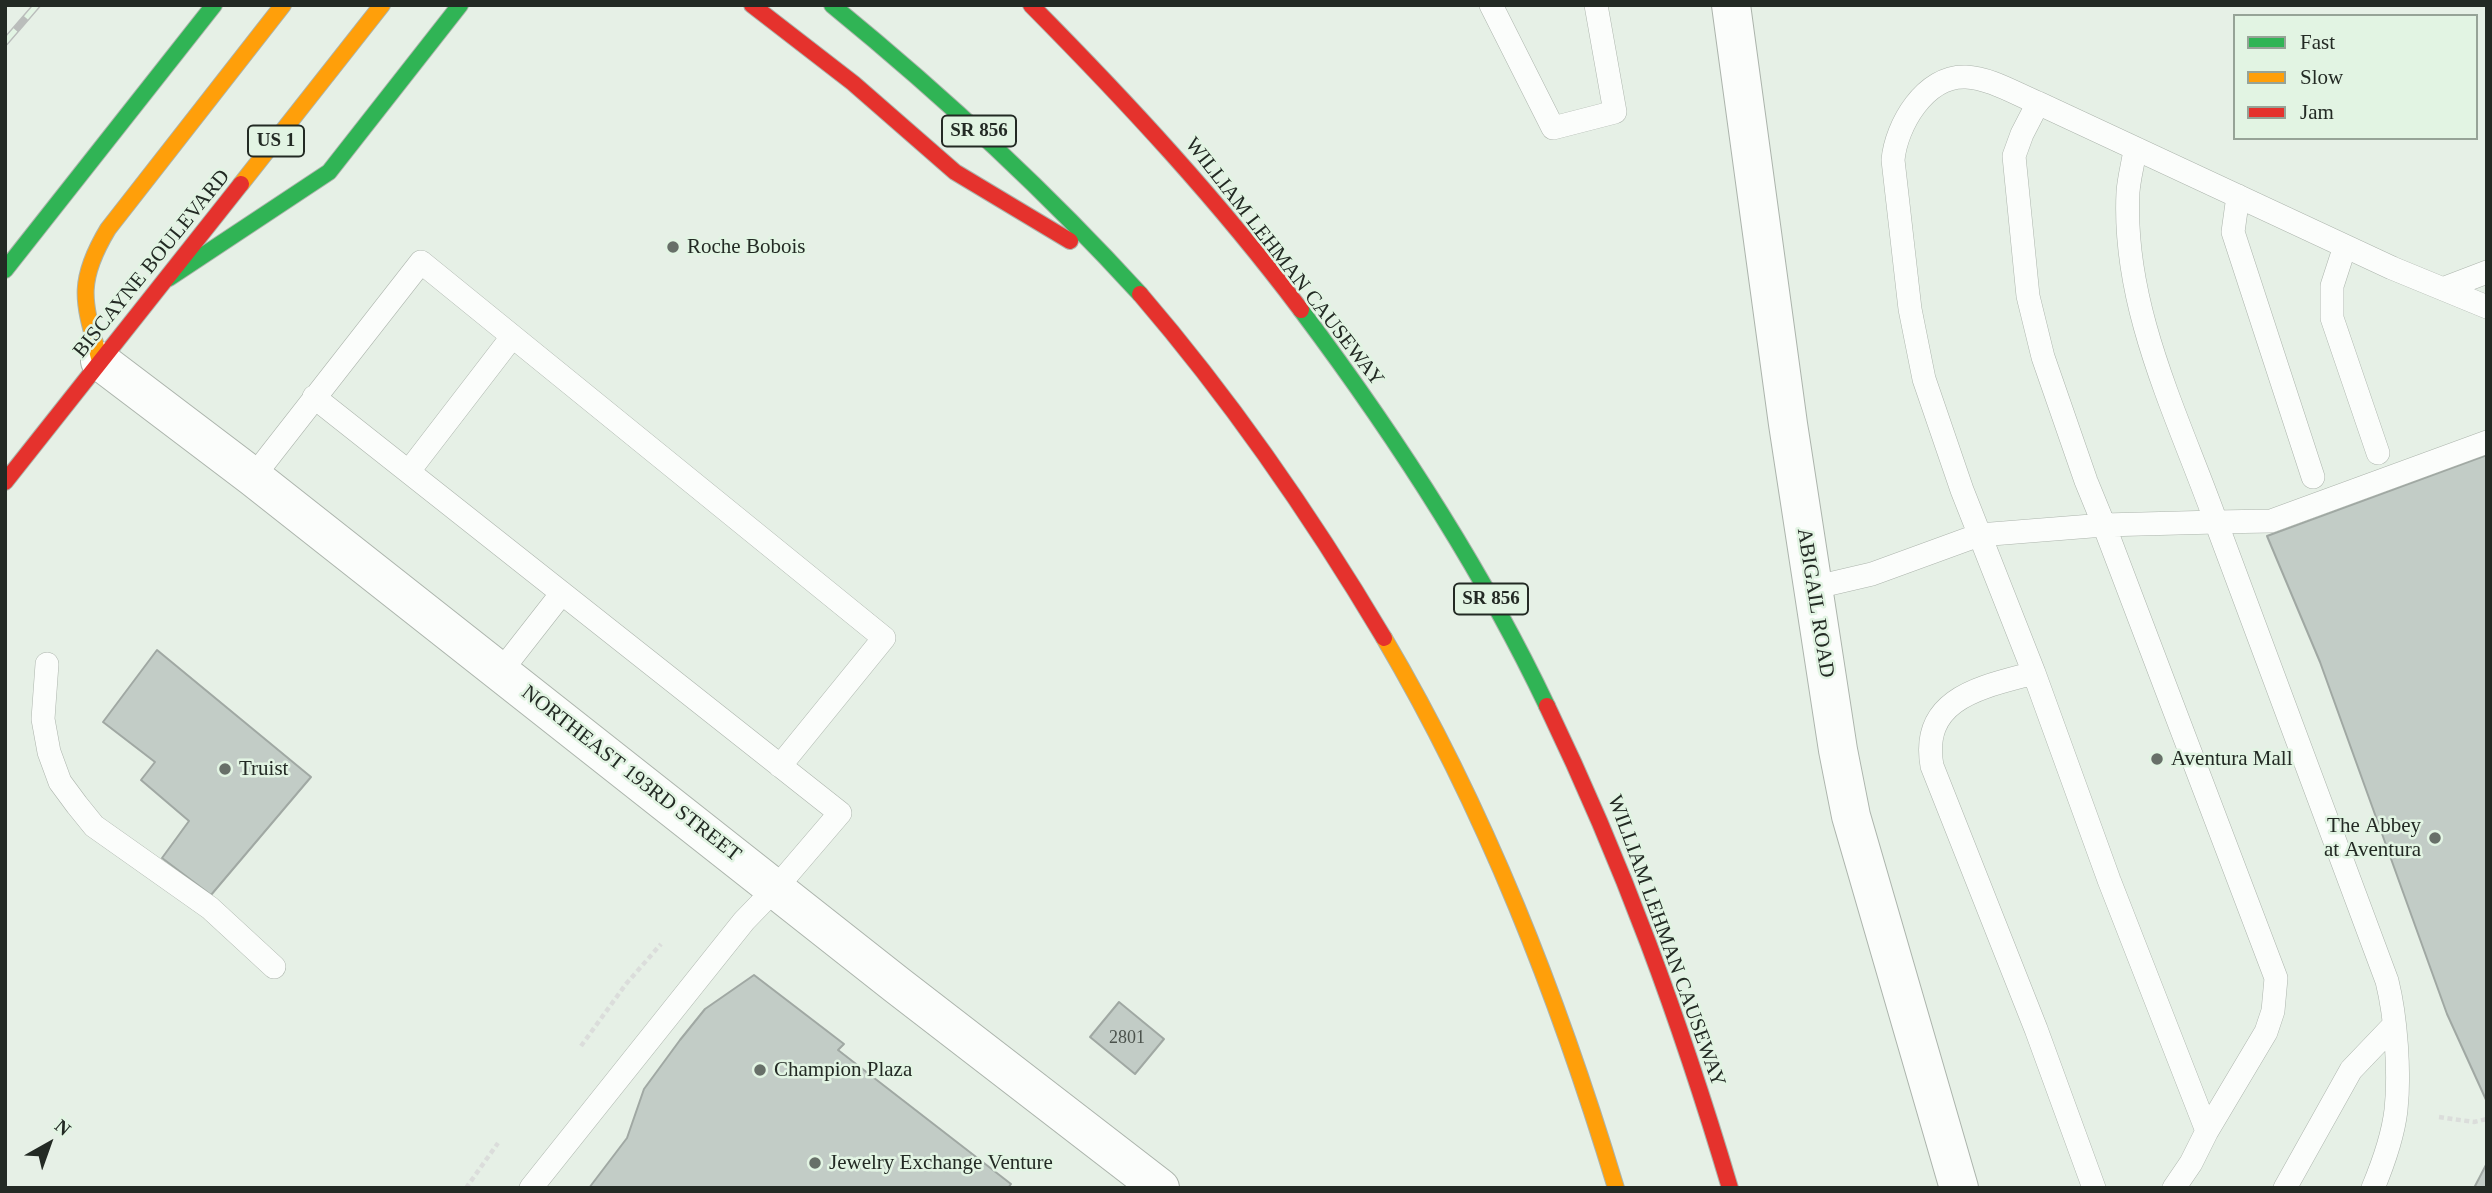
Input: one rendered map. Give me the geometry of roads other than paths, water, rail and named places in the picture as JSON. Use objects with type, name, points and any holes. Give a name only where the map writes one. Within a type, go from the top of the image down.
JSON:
[{"type":"main road","points":[[5,270],[214,5]]},
{"type":"main road","points":[[100,361],[82,294],[89,263],[97,246],[283,5]]},
{"type":"main road","name":"BISCAYNE BOULEVARD","points":[[5,482],[169,278],[382,5]]},
{"type":"main road","points":[[169,278],[329,172],[460,5]]},
{"type":"main road","points":[[752,5],[853,83],[955,172],[1115,268]]},
{"type":"main road","name":"SR 856","points":[[832,5],[947,101],[1115,268],[1194,360],[1255,438],[1345,570],[1424,707],[1480,818],[1540,958],[1616,1188]]},
{"type":"main road","name":"WILLIAM LEHMAN CAUSEWAY","points":[[1031,5],[1163,141],[1261,259],[1363,397],[1484,587],[1553,716],[1618,861],[1671,1003],[1730,1188]]},
{"type":"street","name":"ABIGAIL ROAD","points":[[1731,5],[1812,588],[1838,750],[1852,816],[1959,1188]]},
{"type":"street","name":"NORTHEAST 193RD STREET","points":[[100,361],[501,671],[1146,1184]]},
{"type":"lane","points":[[1491,5],[1553,128],[1615,112],[1596,5]]},
{"type":"lane","points":[[2207,1131],[1979,535],[1924,379],[1915,345],[1894,174],[1894,145],[1914,106],[1935,87],[1948,80],[1965,77],[1983,81],[2038,103],[2345,246],[2487,307]]},
{"type":"lane","points":[[2038,103],[2014,156],[2028,296],[2043,357],[2086,481],[2276,978],[2273,1011],[2266,1032],[2174,1188]]},
{"type":"lane","points":[[2135,150],[2129,182],[2128,213],[2142,318],[2157,366],[2387,981],[2392,1002],[2396,1111],[2373,1188]]},
{"type":"lane","points":[[2238,196],[2233,232],[2313,477]]},
{"type":"lane","points":[[2345,246],[2332,286],[2332,318],[2378,453]]},
{"type":"lane","points":[[253,477],[421,262],[884,638],[780,766]]},
{"type":"lane","points":[[2445,288],[2487,272]]},
{"type":"lane","points":[[409,471],[512,337]]},
{"type":"lane","points":[[314,397],[840,813],[744,921],[531,1188]]},
{"type":"lane","points":[[1812,588],[1872,574],[1979,535],[2104,525],[2272,521],[2487,442]]},
{"type":"lane","points":[[501,671],[562,593]]},
{"type":"lane","points":[[47,664],[43,719],[49,752],[60,782],[77,805],[94,826],[210,908],[274,967]]},
{"type":"lane","points":[[2034,673],[1961,696],[1941,715],[1929,747],[1932,766],[2036,1029],[2094,1188]]},
{"type":"lane","points":[[2286,1188],[2351,1070],[2393,1026]]},
{"type":"railway","points":[[5,42],[37,5]]},
{"type":"place","name":"Roche Bobois","points":[[673,247]]},
{"type":"place","name":"Aventura Mall","points":[[2157,759]]},
{"type":"place","name":"Truist","points":[[225,769]]},
{"type":"place","name":"The Abbey at Aventura","points":[[2435,838]]},
{"type":"place","name":"Champion Plaza","points":[[760,1070]]},
{"type":"place","name":"Jewelry Exchange Venture","points":[[815,1163]]}]
